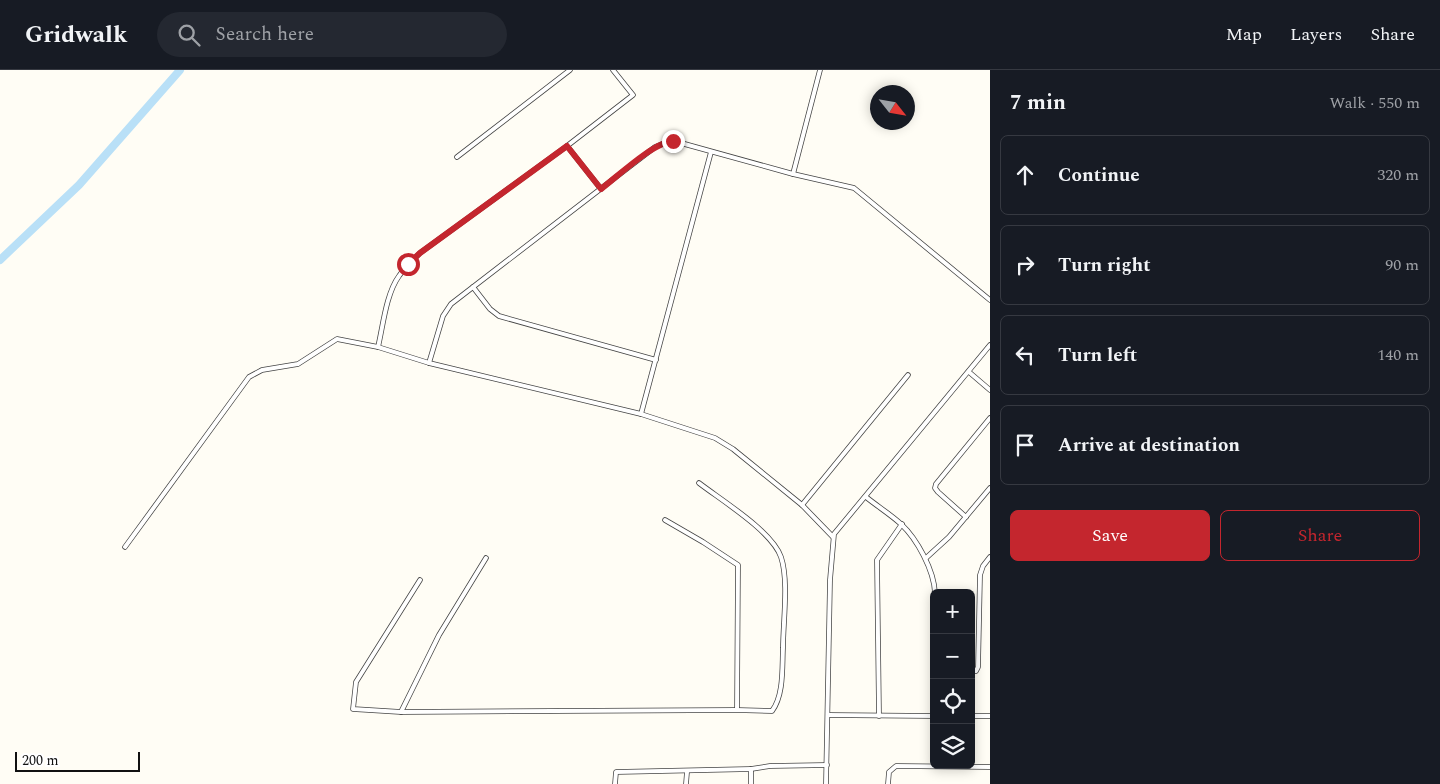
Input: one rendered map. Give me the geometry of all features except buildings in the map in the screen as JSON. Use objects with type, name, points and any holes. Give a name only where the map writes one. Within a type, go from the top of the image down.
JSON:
[{"type":"street","points":[[457,157],[570,70]]},
{"type":"street","points":[[378,347],[391,291],[398,277],[408,264],[420,253],[567,146],[633,95],[613,70]]},
{"type":"street","points":[[793,174],[820,70]]},
{"type":"street","points":[[429,363],[445,312],[451,304],[655,147],[667,142],[681,143],[793,174],[854,188],[990,300]]},
{"type":"street","points":[[567,146],[601,189]]},
{"type":"street","points":[[641,414],[711,152]]},
{"type":"street","points":[[474,287],[490,309],[499,316],[656,360]]},
{"type":"street","points":[[125,548],[249,377],[262,370],[298,364],[336,339],[378,347],[429,363],[641,414],[715,438],[722,441],[802,505],[833,536]]},
{"type":"street","points":[[826,784],[830,580],[833,536],[990,345]]},
{"type":"street","points":[[969,372],[990,390]]},
{"type":"street","points":[[802,505],[908,375]]},
{"type":"street","points":[[966,517],[935,488],[936,484],[990,418]]},
{"type":"street","points":[[420,580],[356,682],[353,709],[401,712],[737,710],[769,712],[778,704],[782,675],[784,579],[780,556],[764,533],[699,483]]},
{"type":"street","points":[[926,558],[949,537],[990,488]]},
{"type":"street","points":[[866,497],[902,524],[926,558],[934,589]]},
{"type":"street","points":[[665,520],[738,565],[737,710]]},
{"type":"street","points":[[879,716],[877,560],[902,524]]},
{"type":"street","points":[[975,670],[978,668],[980,575],[982,568],[990,557]]},
{"type":"street","points":[[401,712],[439,635],[486,558]]},
{"type":"street","points":[[828,715],[930,716]]},
{"type":"street","points":[[975,716],[990,716]]},
{"type":"street","points":[[616,784],[616,772],[687,772],[751,769],[770,766],[827,765]]},
{"type":"street","points":[[888,784],[890,772],[896,766],[990,767]]},
{"type":"street","points":[[751,769],[752,784]]},
{"type":"street","points":[[686,784],[687,772]]},
{"type":"waterway","points":[[0,260],[79,185],[180,70]]},
{"type":"route","points":[[408,264],[420,253],[567,146],[601,189],[655,147],[673,141]]}]
